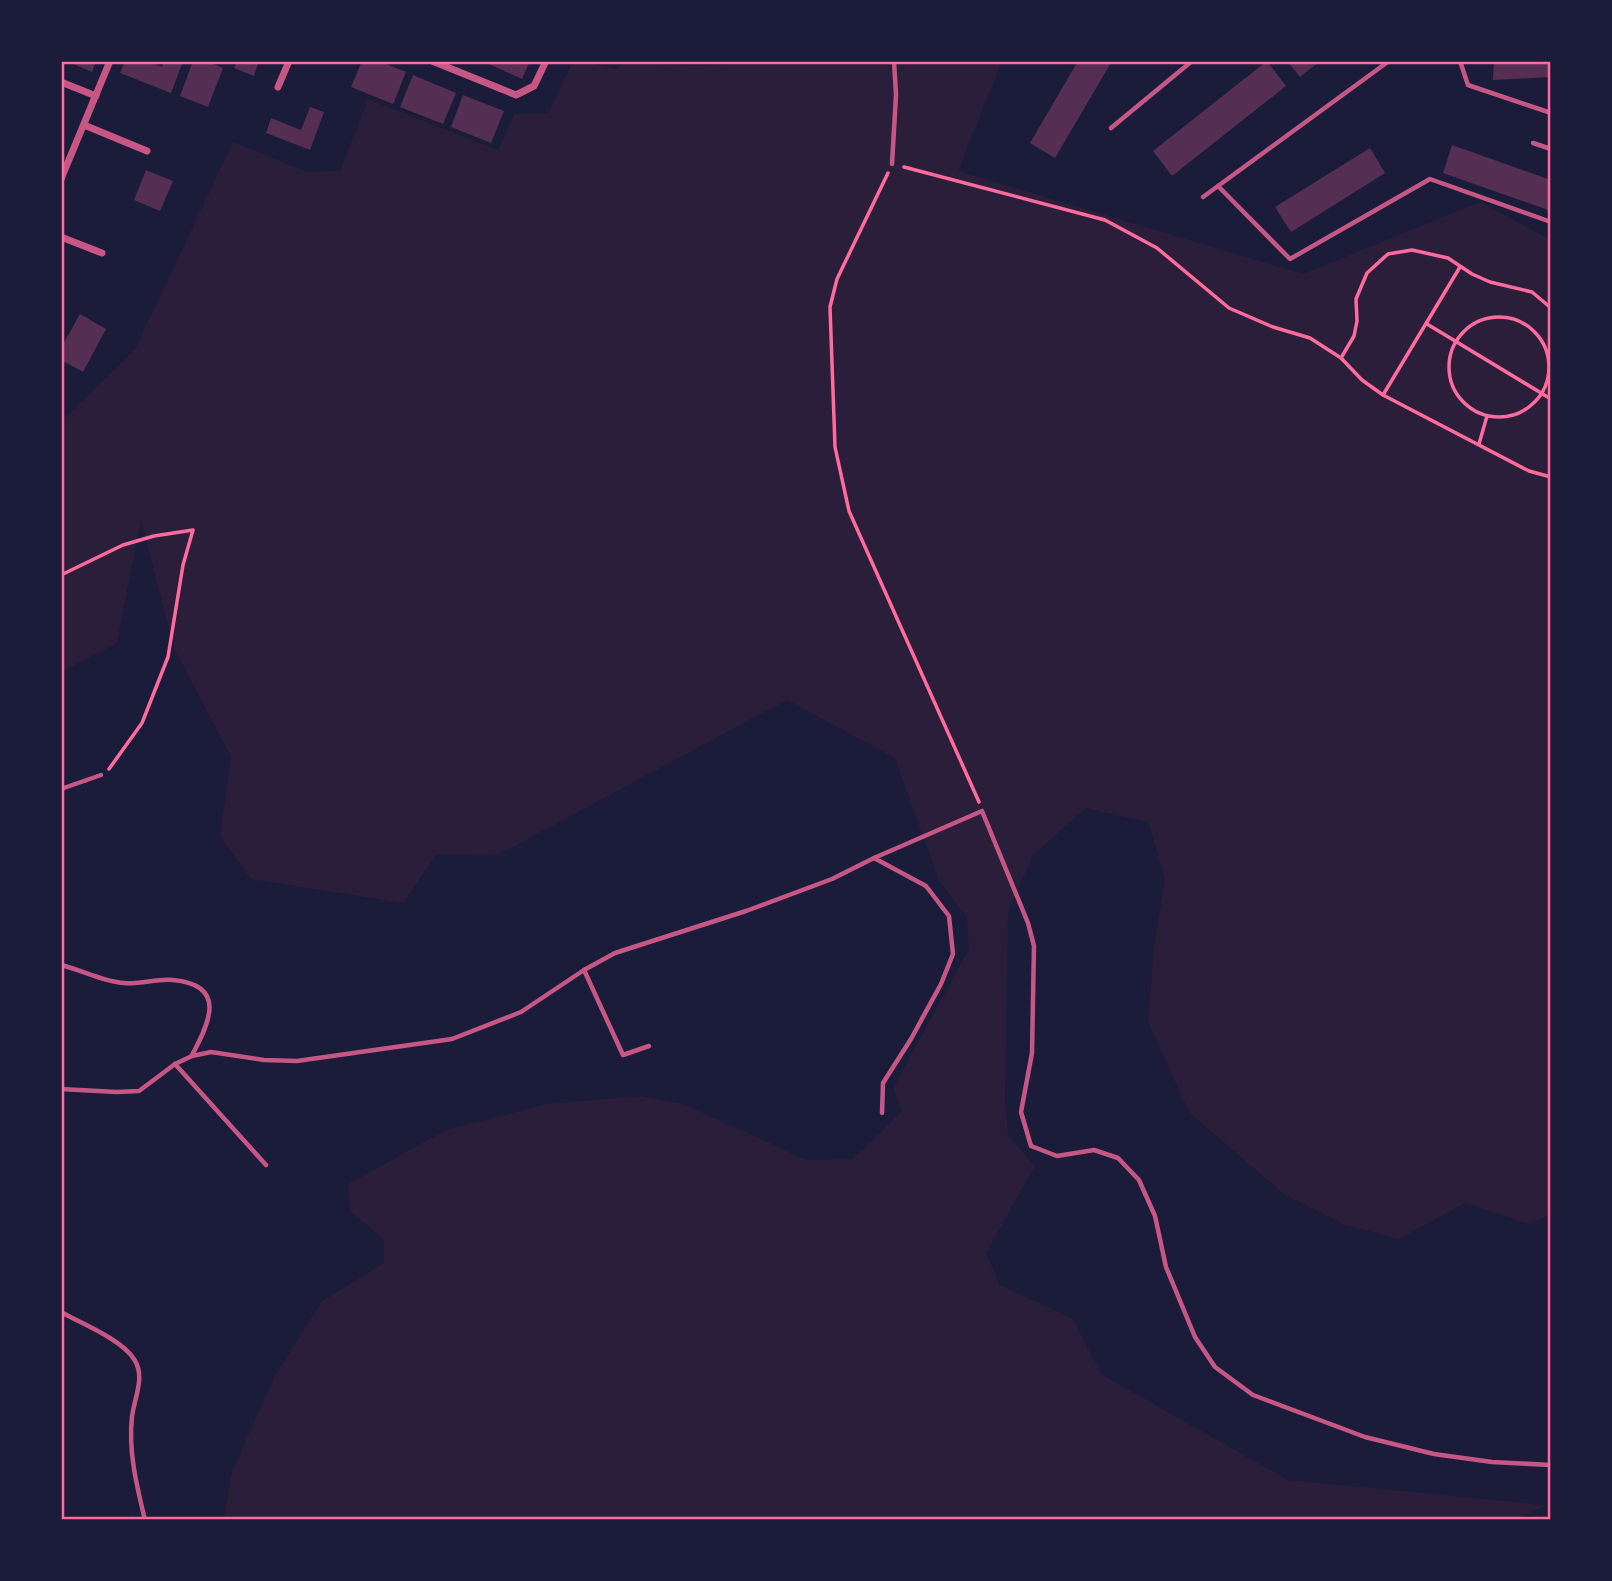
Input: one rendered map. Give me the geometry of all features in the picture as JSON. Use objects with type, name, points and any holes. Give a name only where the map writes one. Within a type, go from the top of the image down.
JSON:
[{"type":"street","points":[[61,179],[110,61]]},
{"type":"street","points":[[278,87],[289,61]]},
{"type":"street","points":[[432,61],[516,94],[534,86],[546,61]]},
{"type":"street","points":[[61,82],[96,96]]},
{"type":"street","points":[[84,125],[147,151]]},
{"type":"street","points":[[61,236],[102,253]]},
{"type":"lane","points":[[892,164],[896,95],[894,61]]},
{"type":"lane","points":[[1111,128],[1192,61]]},
{"type":"lane","points":[[1203,197],[1389,61]]},
{"type":"lane","points":[[1460,61],[1468,85],[1551,113]]},
{"type":"lane","points":[[1533,143],[1551,149]]},
{"type":"lane","points":[[1218,186],[1290,258],[1430,179],[1551,222]]},
{"type":"lane","points":[[61,789],[101,775]]},
{"type":"lane","points":[[61,1089],[139,1091],[175,1064],[192,1056],[211,1052],[264,1060],[297,1060],[453,1039],[521,1012],[615,953],[746,911],[832,879],[982,811],[1028,923],[1034,946],[1032,1053],[1021,1112],[1031,1146],[1057,1156],[1094,1150],[1118,1158],[1139,1180],[1155,1216],[1166,1267],[1195,1337],[1215,1367],[1253,1395],[1365,1437],[1434,1454],[1492,1462],[1551,1465]]},
{"type":"lane","points":[[874,858],[926,886],[949,916],[953,954],[911,1039],[883,1083],[882,1113]]},
{"type":"lane","points":[[61,965],[122,984],[172,980],[197,986],[206,993],[210,1014],[207,1028],[192,1056]]},
{"type":"lane","points":[[584,970],[623,1055],[649,1046]]},
{"type":"lane","points":[[175,1064],[265,1165]]},
{"type":"lane","points":[[61,1312],[120,1345],[134,1358],[140,1373],[132,1418],[131,1446],[145,1520]]},
{"type":"path","points":[[982,811],[849,511],[835,447],[830,307],[837,279],[892,164],[1105,220],[1157,248],[1229,308],[1273,327],[1310,338],[1342,358],[1362,380],[1383,396],[1529,471],[1551,477]]},
{"type":"path","points":[[1342,358],[1354,336],[1357,321],[1356,299],[1367,273],[1388,254],[1412,250],[1448,258],[1490,282],[1532,292],[1551,308]]},
{"type":"path","points":[[1383,396],[1460,267]]},
{"type":"path","points":[[1500,317],[1530,328],[1541,340],[1547,355],[1549,372],[1541,393],[1521,412],[1504,417],[1487,416],[1472,409],[1459,398],[1451,383],[1448,367],[1451,351],[1456,343],[1470,327],[1485,320],[1500,317]]},
{"type":"path","points":[[1427,324],[1551,399]]},
{"type":"path","points":[[1479,444],[1487,416]]},
{"type":"path","points":[[61,575],[123,545],[154,536],[192,530],[183,565],[168,657],[142,723],[112,767],[101,775]]},
{"type":"shaded area","points":[[776,61],[1002,61],[958,171],[1303,274],[1480,202],[1551,240],[1551,1214],[1530,1224],[1465,1203],[1399,1239],[1345,1225],[1285,1195],[1189,1112],[1148,1022],[1154,947],[1165,878],[1148,822],[1086,808],[1033,855],[1008,912],[1005,1101],[1008,1135],[1035,1166],[986,1253],[1000,1285],[1073,1319],[1101,1374],[1288,1480],[1547,1505],[1515,1520],[224,1520],[232,1472],[274,1377],[322,1301],[384,1263],[384,1239],[350,1211],[348,1184],[446,1130],[547,1104],[640,1096],[684,1104],[807,1160],[853,1159],[902,1111],[893,1088],[969,949],[967,917],[939,881],[895,758],[787,700],[498,855],[437,854],[403,903],[251,879],[220,836],[231,757],[174,648],[141,520],[117,643],[61,672],[61,419],[135,349],[233,142],[307,172],[340,171],[368,99],[498,150],[514,114],[548,114],[571,65],[585,62],[617,69],[623,62],[698,66]]},
{"type":"building","points":[[67,61],[96,61],[92,72]]},
{"type":"building","points":[[125,61],[147,61],[162,67],[164,61],[182,64],[171,93],[120,73]]},
{"type":"building","points":[[193,61],[206,61],[223,68],[208,107],[180,96]]},
{"type":"building","points":[[237,61],[259,61],[254,76],[234,68]]},
{"type":"building","points":[[362,61],[379,61],[406,72],[393,104],[351,87]]},
{"type":"building","points":[[482,61],[530,61],[522,79]]},
{"type":"building","points":[[1078,61],[1112,61],[1055,158],[1030,143]]},
{"type":"building","points":[[1267,61],[1286,86],[1172,176],[1153,151]]},
{"type":"building","points":[[1287,61],[1320,61],[1300,77]]},
{"type":"building","points":[[1494,61],[1551,61],[1551,77],[1493,80]]},
{"type":"building","points":[[413,75],[456,93],[443,124],[400,107]]},
{"type":"building","points":[[463,95],[504,111],[491,143],[451,127]]},
{"type":"building","points":[[310,107],[324,112],[310,150],[266,133],[271,118],[301,130]]},
{"type":"building","points":[[1452,145],[1551,180],[1551,211],[1443,173]]},
{"type":"building","points":[[1370,148],[1385,173],[1291,232],[1275,207]]},
{"type":"building","points":[[146,170],[173,181],[160,211],[134,200]]},
{"type":"building","points":[[80,314],[106,329],[83,372],[61,360],[61,348]]}]
